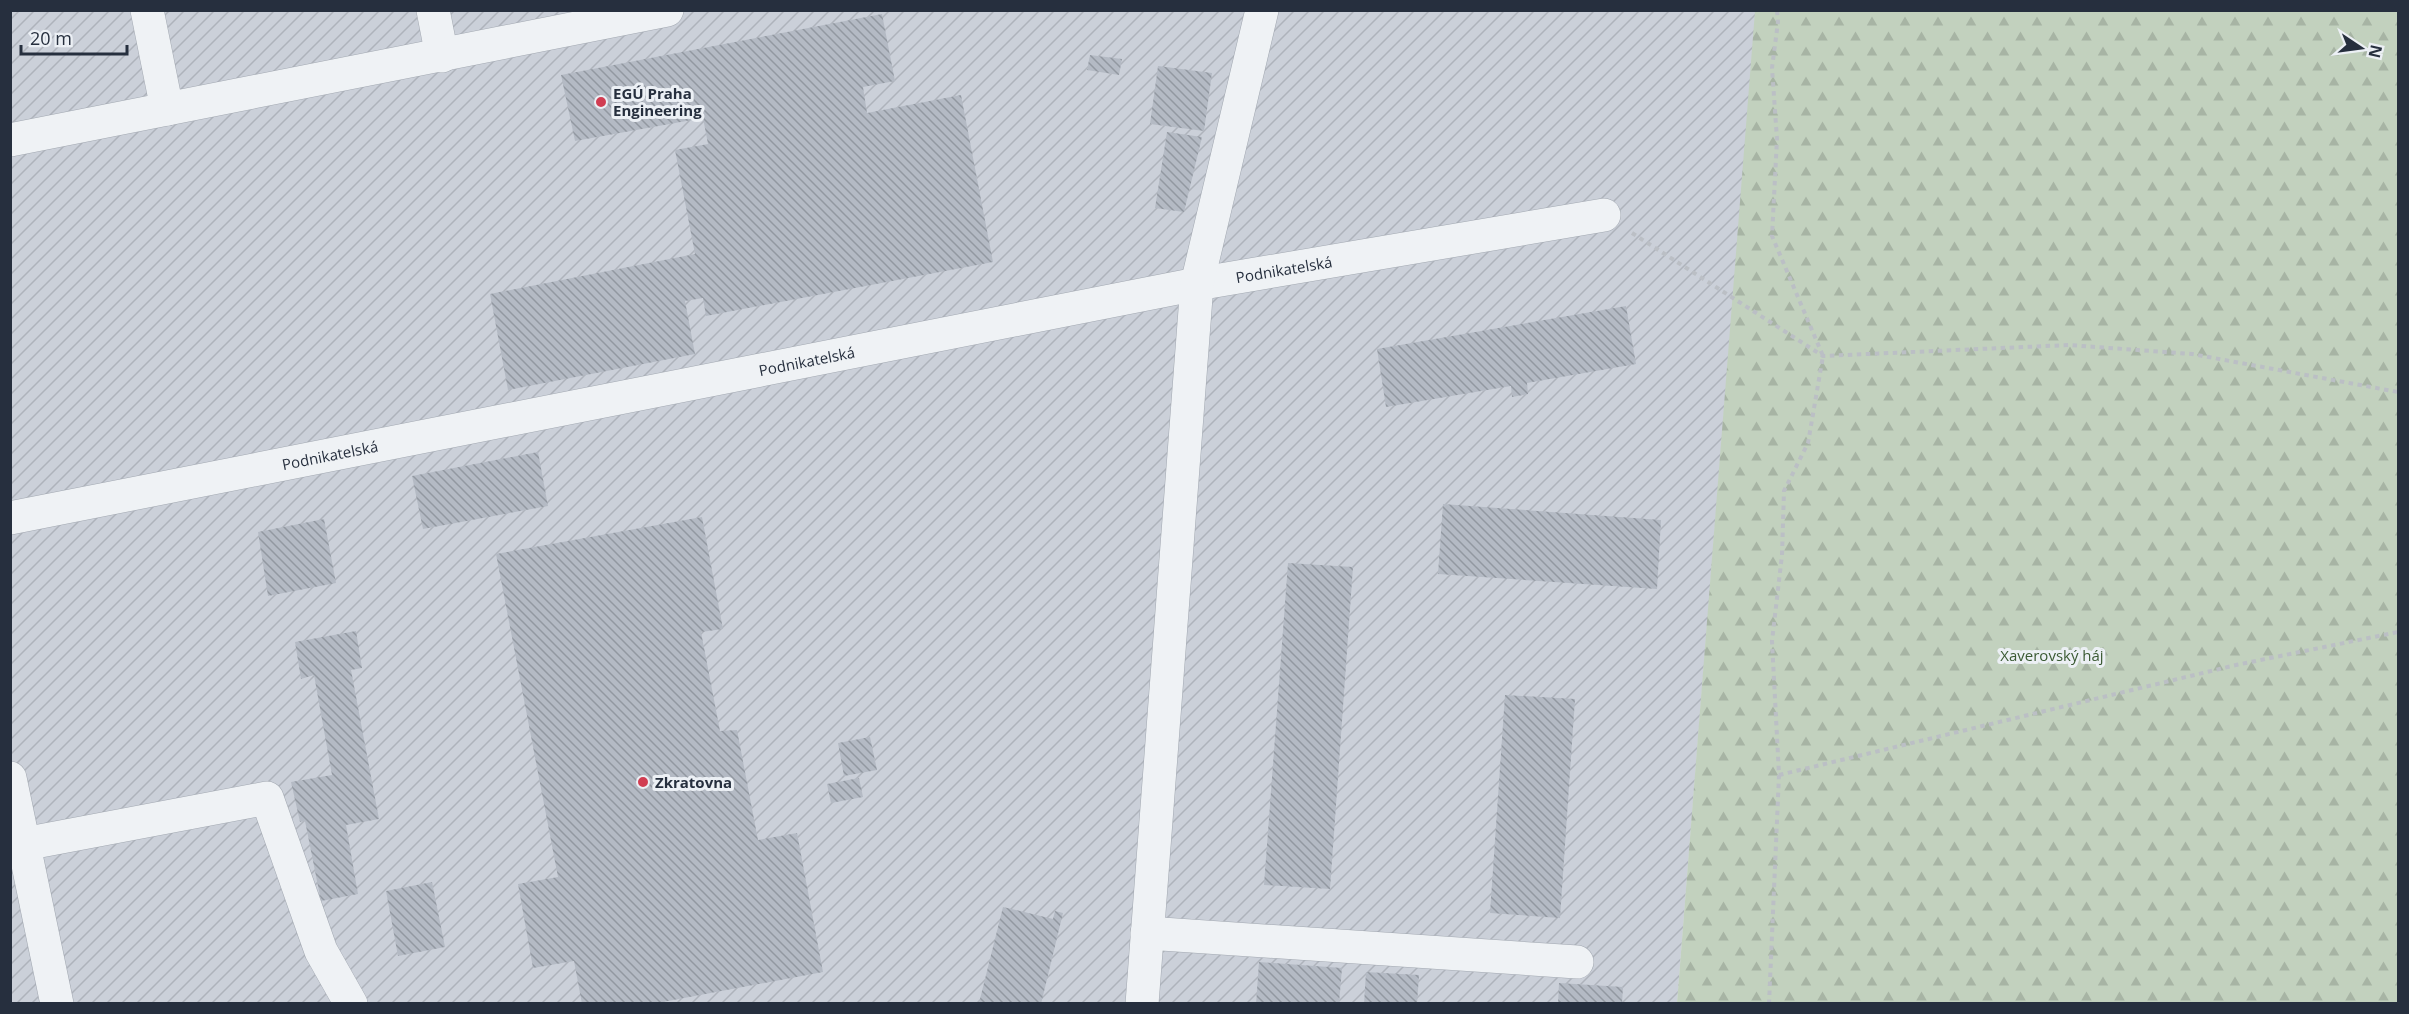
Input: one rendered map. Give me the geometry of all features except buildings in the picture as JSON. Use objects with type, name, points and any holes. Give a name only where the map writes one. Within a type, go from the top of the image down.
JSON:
[{"type":"lane","points":[[147,10],[167,110]]},
{"type":"lane","points":[[433,10],[442,56]]},
{"type":"lane","points":[[10,140],[667,10]]},
{"type":"lane","points":[[1142,1004],[1197,284],[1262,10]]},
{"type":"lane","name":"Podnikatelská","points":[[10,518],[1197,284],[1604,215]]},
{"type":"lane","points":[[10,778],[57,1004]]},
{"type":"lane","points":[[24,844],[267,798],[321,951],[333,1004]]},
{"type":"lane","points":[[1147,933],[1577,962]]},
{"type":"lane","points":[[321,951],[351,1004]]},
{"type":"path","points":[[1769,1004],[1779,775],[1772,641],[1782,555],[1784,491],[1808,443],[1823,356],[1772,236],[1777,139],[1772,68],[1778,22],[1777,10]]},
{"type":"path","points":[[1604,215],[1823,356],[2069,345],[2192,354],[2398,392]]},
{"type":"path","points":[[1779,775],[2236,665],[2398,632]]},
{"type":"shaded area","points":[[10,11],[1756,11],[1677,1003],[11,1003]]},
{"type":"green space","name":"Xaverovský háj","points":[[1755,11],[2398,11],[2398,1003],[1677,1003]]},
{"type":"place","name":"EGÚ Praha Engineering","points":[[601,102]]},
{"type":"place","name":"Zkratovna","points":[[643,782]]}]
